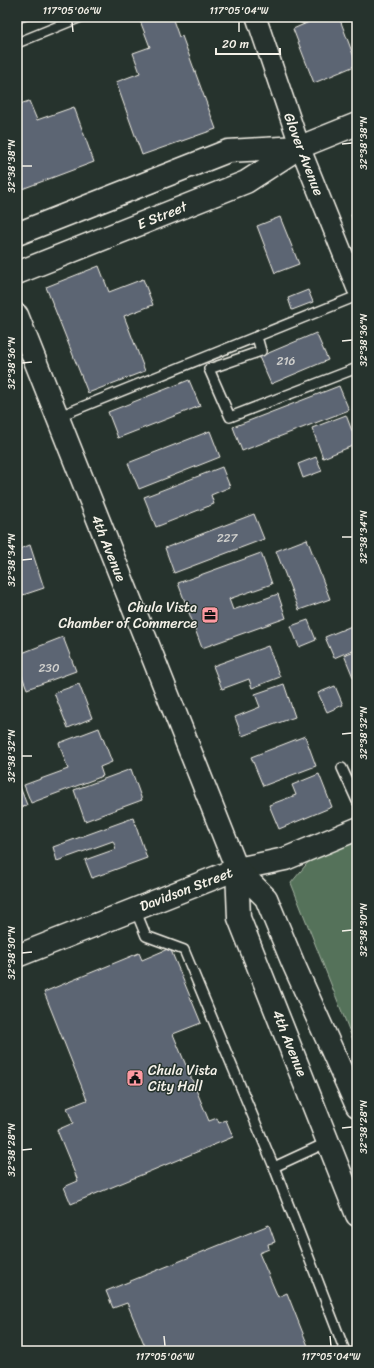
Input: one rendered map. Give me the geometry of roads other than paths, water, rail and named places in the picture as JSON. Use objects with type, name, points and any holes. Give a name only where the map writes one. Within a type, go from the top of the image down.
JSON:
[{"type":"main road","name":"E Street","points":[[17,273],[246,182],[300,146],[357,124]]},
{"type":"main road","name":"E Street","points":[[17,234],[228,151],[300,146]]},
{"type":"main road","name":"4th Avenue","points":[[17,315],[237,869],[239,918],[357,1215]]},
{"type":"main road","name":"Davidson Street","points":[[17,956],[237,869],[285,859],[357,829]]},
{"type":"main road","name":"4th Avenue","points":[[237,869],[266,898],[293,963],[357,1106]]},
{"type":"street","name":"Glover Avenue","points":[[256,17],[300,146],[357,289]]},
{"type":"lane","points":[[17,43],[81,17]]},
{"type":"lane","points":[[57,417],[357,296]]},
{"type":"lane","points":[[257,337],[260,351],[209,368],[230,417],[357,368]]},
{"type":"lane","points":[[342,768],[357,801]]},
{"type":"lane","points":[[135,909],[146,936],[184,950],[274,1167],[345,1351]]},
{"type":"lane","points":[[274,1167],[329,1142]]},
{"type":"place","name":"Chula Vista Chamber of Commerce","points":[[210,615]]},
{"type":"place","name":"Chula Vista City Hall","points":[[135,1078]]}]
